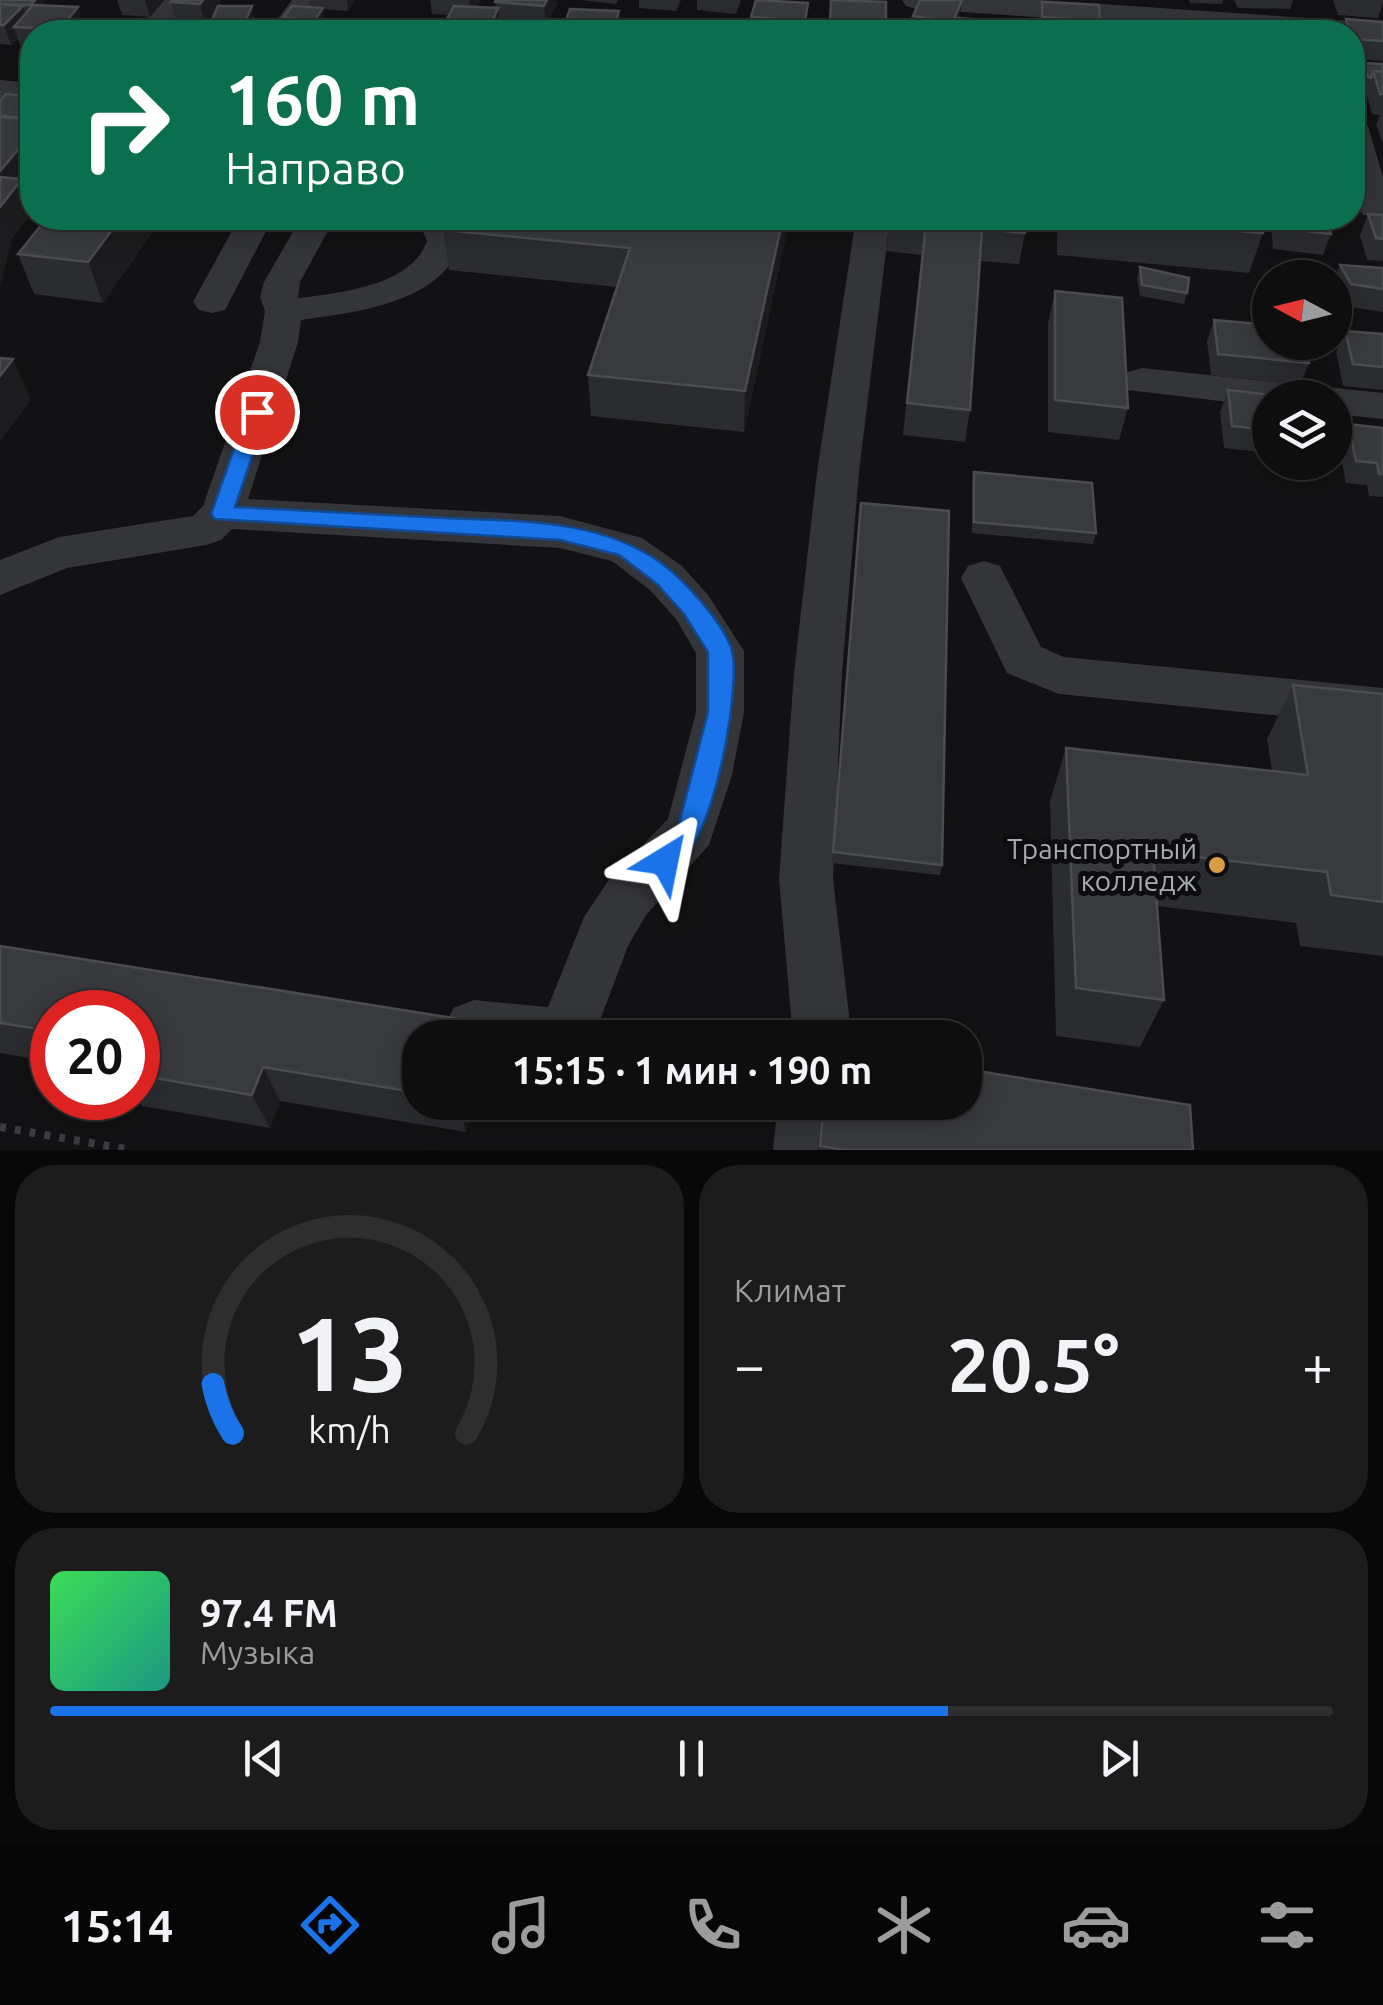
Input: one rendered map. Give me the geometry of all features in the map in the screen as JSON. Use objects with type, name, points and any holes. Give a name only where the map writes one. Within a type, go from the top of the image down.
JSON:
[{"type":"street","points":[[161,20],[180,0]]},
{"type":"street","points":[[291,20],[307,0]]},
{"type":"street","points":[[916,0],[1181,20]]},
{"type":"street","points":[[212,302],[250,230]]},
{"type":"street","points":[[0,578],[59,553],[206,529],[222,514],[268,380],[284,312],[279,297],[282,282],[311,230]]},
{"type":"street","points":[[284,312],[326,307],[410,283],[424,275],[438,258],[440,230]]},
{"type":"street","points":[[820,1020],[806,879],[818,673],[838,472],[871,230]]},
{"type":"street","points":[[1142,381],[1252,393]]},
{"type":"street","points":[[1352,403],[1383,406]]},
{"type":"street","points":[[222,514],[560,532],[626,549],[656,570],[692,608],[720,651],[720,712],[702,793],[691,829],[627,898],[604,935],[579,1020]]},
{"type":"street","points":[[984,578],[1024,660],[1059,674],[1383,707]]},
{"type":"street","points":[[804,1150],[806,1120]]},
{"type":"path","points":[[0,1127],[132,1150]]},
{"type":"building","points":[[0,0],[35,0],[31,5],[0,4]]},
{"type":"building","points":[[173,0],[203,0],[200,4]]},
{"type":"building","points":[[496,0],[547,0],[544,6]]},
{"type":"building","points":[[756,0],[808,3],[805,20],[751,17]]},
{"type":"building","points":[[831,0],[886,2],[886,20],[830,20]]},
{"type":"building","points":[[920,0],[962,0],[954,20],[913,16]]},
{"type":"building","points":[[1042,2],[1099,5],[1100,20],[1042,17]]},
{"type":"building","points":[[0,4],[23,6],[0,25]]},
{"type":"building","points":[[33,5],[78,7],[67,20],[20,20]]},
{"type":"building","points":[[218,6],[252,6],[246,20],[212,20]]},
{"type":"building","points":[[292,6],[323,8],[315,20],[283,18]]},
{"type":"building","points":[[454,6],[498,8],[493,20],[447,19]]},
{"type":"building","points":[[570,9],[619,11],[616,20],[566,20]]},
{"type":"building","points":[[1365,21],[1383,22],[1383,41],[1365,40]]},
{"type":"building","points":[[1365,63],[1383,64],[1383,72],[1373,71],[1368,77]]},
{"type":"building","points":[[1373,71],[1383,72],[1383,94],[1380,94]]},
{"type":"building","points":[[6,94],[20,96],[20,117],[0,116],[0,101]]},
{"type":"building","points":[[0,117],[20,118],[20,147],[0,171]]},
{"type":"building","points":[[0,177],[20,179],[20,182],[0,207]]},
{"type":"building","points":[[1368,214],[1383,215],[1383,239],[1376,238]]},
{"type":"building","points":[[37,230],[112,230],[88,262],[18,254]]},
{"type":"building","points":[[443,230],[780,230],[745,391],[588,375],[630,248]]},
{"type":"building","points":[[925,230],[982,230],[970,410],[907,403]]},
{"type":"building","points":[[1297,230],[1330,230],[1331,234]]},
{"type":"building","points":[[1352,266],[1383,268],[1383,289],[1352,284]]},
{"type":"building","points":[[1140,267],[1189,278],[1187,293],[1142,285]]},
{"type":"building","points":[[1055,291],[1122,298],[1128,408],[1055,400]]},
{"type":"building","points":[[1214,320],[1252,323],[1252,357],[1218,354]]},
{"type":"building","points":[[1352,332],[1383,334],[1383,367],[1353,364]]},
{"type":"building","points":[[0,358],[13,359],[0,376]]},
{"type":"building","points":[[1228,390],[1252,393],[1252,428],[1232,426]]},
{"type":"building","points":[[1352,424],[1383,428],[1383,474],[1379,474],[1377,463],[1356,461]]},
{"type":"building","points":[[974,472],[1092,483],[1096,533],[974,522]]},
{"type":"building","points":[[861,503],[949,511],[942,865],[833,852]]},
{"type":"building","points":[[1293,685],[1383,694],[1383,902],[1331,895],[1327,872],[1153,852],[1164,1000],[1076,988],[1066,748],[1308,775]]},
{"type":"building","points":[[0,946],[465,1020],[402,1020],[402,1090],[263,1067],[252,1095],[160,1079],[160,990],[30,990],[30,1028],[0,1023]]},
{"type":"building","points":[[982,1072],[1190,1105],[1193,1150],[845,1150],[820,1146],[822,1120],[982,1120]]},
{"type":"place","name":"Транспортный колледж","points":[[1217,865]]},
{"type":"route","points":[[257,412],[222,514],[560,532],[626,549],[666,578],[692,608],[720,651],[720,712],[691,829],[665,861]]}]
